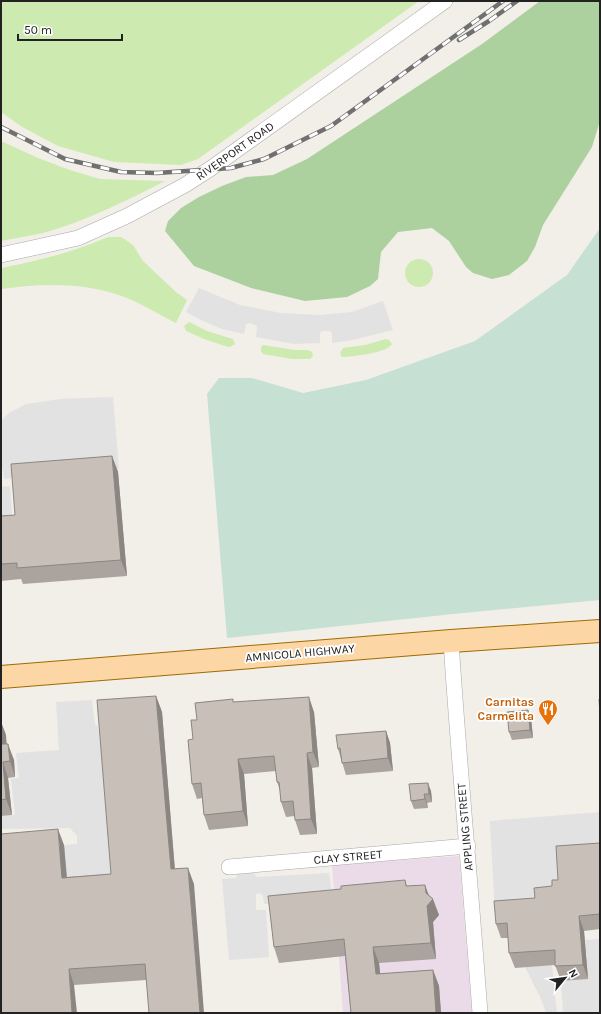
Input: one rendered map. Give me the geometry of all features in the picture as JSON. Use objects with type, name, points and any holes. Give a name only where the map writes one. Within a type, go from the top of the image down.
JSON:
[{"type":"main road","name":"AMNICOLA HIGHWAY","points":[[1,677],[451,641],[600,631]]},
{"type":"street","name":"RIVERPORT ROAD","points":[[1,255],[78,238],[127,216],[185,185],[210,169],[445,1]]},
{"type":"street","name":"APPLING STREET","points":[[451,641],[458,750],[468,846],[480,1013]]},
{"type":"street","name":"CLAY STREET","points":[[229,867],[468,846]]},
{"type":"shaded area","points":[[199,288],[240,305],[281,313],[319,315],[352,312],[383,301],[393,330],[353,340],[332,343],[332,333],[330,331],[322,331],[320,333],[320,343],[294,344],[256,337],[257,326],[250,323],[246,324],[244,334],[222,329],[186,312]]},
{"type":"shaded area","points":[[113,397],[119,469],[4,479],[1,468],[1,421],[9,413],[26,404],[60,399]]},
{"type":"shaded area","points":[[10,486],[13,525],[1,526],[1,487]]},
{"type":"shaded area","points":[[92,700],[95,725],[98,726],[117,890],[68,894],[64,845],[77,844],[77,836],[70,828],[1,829],[1,816],[15,815],[11,779],[19,778],[16,753],[59,750],[56,702]]},
{"type":"shaded area","points":[[600,812],[600,858],[563,894],[495,915],[490,821]]},
{"type":"shaded area","points":[[459,856],[472,1013],[343,1013],[332,865]]},
{"type":"shaded area","points":[[254,868],[255,875],[257,877],[329,873],[333,899],[264,904],[263,896],[260,893],[256,894],[256,910],[266,910],[269,957],[229,960],[222,879],[236,878],[237,870]]},
{"type":"shaded area","points":[[600,939],[600,1013],[563,1013],[561,981],[588,979],[585,940]]},
{"type":"shaded area","points":[[552,965],[557,1013],[546,1013],[541,999],[525,967]]},
{"type":"green space","points":[[1,1],[419,1],[198,159],[181,165],[114,162],[58,146],[22,127],[1,112]]},
{"type":"green space","points":[[540,1],[600,1],[600,121],[592,147],[543,225],[535,247],[527,261],[509,275],[492,279],[473,273],[466,267],[449,241],[432,228],[398,232],[381,252],[378,279],[370,286],[347,297],[305,301],[251,288],[194,266],[165,231],[168,221],[181,208],[199,197],[246,177],[273,175],[307,159],[482,44]]},
{"type":"green space","points":[[1,141],[38,158],[100,179],[165,181],[121,203],[75,223],[43,233],[1,241]]},
{"type":"green space","points":[[600,228],[600,600],[227,638],[207,394],[219,378],[252,378],[303,393],[366,380],[475,341],[567,275]]},
{"type":"green space","points":[[108,237],[121,237],[133,245],[143,261],[176,292],[187,300],[176,323],[127,298],[96,289],[65,285],[49,285],[1,289],[1,268],[55,256]]},
{"type":"green space","points":[[419,259],[429,263],[433,273],[429,283],[419,287],[409,283],[405,273],[409,263]]},
{"type":"green space","points":[[189,322],[207,331],[233,339],[235,344],[228,347],[186,331],[184,326]]},
{"type":"green space","points":[[386,339],[392,344],[384,350],[378,352],[345,357],[342,357],[340,353],[343,348],[365,345]]},
{"type":"green space","points":[[263,345],[295,350],[308,350],[312,352],[313,356],[310,359],[292,359],[263,354],[261,347]]},
{"type":"building","points":[[112,456],[121,560],[17,568],[17,563],[1,564],[1,516],[15,515],[11,464]]},
{"type":"building","points":[[156,696],[171,869],[188,868],[200,1013],[149,1013],[145,964],[69,969],[72,1013],[1,1013],[1,834],[58,829],[62,878],[111,874],[97,700]]},
{"type":"building","points":[[309,697],[313,752],[307,753],[311,819],[295,820],[293,801],[281,802],[274,756],[238,759],[243,811],[204,815],[201,783],[192,784],[188,740],[193,739],[191,720],[197,720],[195,703],[233,699],[233,702]]},
{"type":"building","points":[[528,710],[530,730],[509,732],[507,712]]},
{"type":"building","points":[[386,731],[388,758],[342,763],[336,735]]},
{"type":"building","points":[[1,732],[2,744],[8,744],[10,761],[3,762],[6,799],[1,800]]},
{"type":"building","points":[[428,783],[429,794],[424,794],[425,799],[411,801],[409,784]]},
{"type":"building","points":[[600,843],[600,914],[579,916],[583,965],[555,966],[555,950],[509,953],[507,923],[496,924],[494,901],[535,898],[534,888],[552,886],[552,880],[558,880],[556,846]]},
{"type":"building","points":[[405,880],[406,886],[425,885],[426,893],[433,899],[427,906],[431,943],[373,947],[376,974],[433,970],[436,1013],[351,1013],[344,939],[274,947],[268,896],[341,889],[341,886]]},
{"type":"railway","points":[[1,127],[65,159],[121,172],[157,173],[231,168],[264,159],[331,126],[503,1]]},
{"type":"railway","points":[[459,40],[517,1]]},
{"type":"place","name":"Carnitas Carmelita","points":[[548,726]]}]
